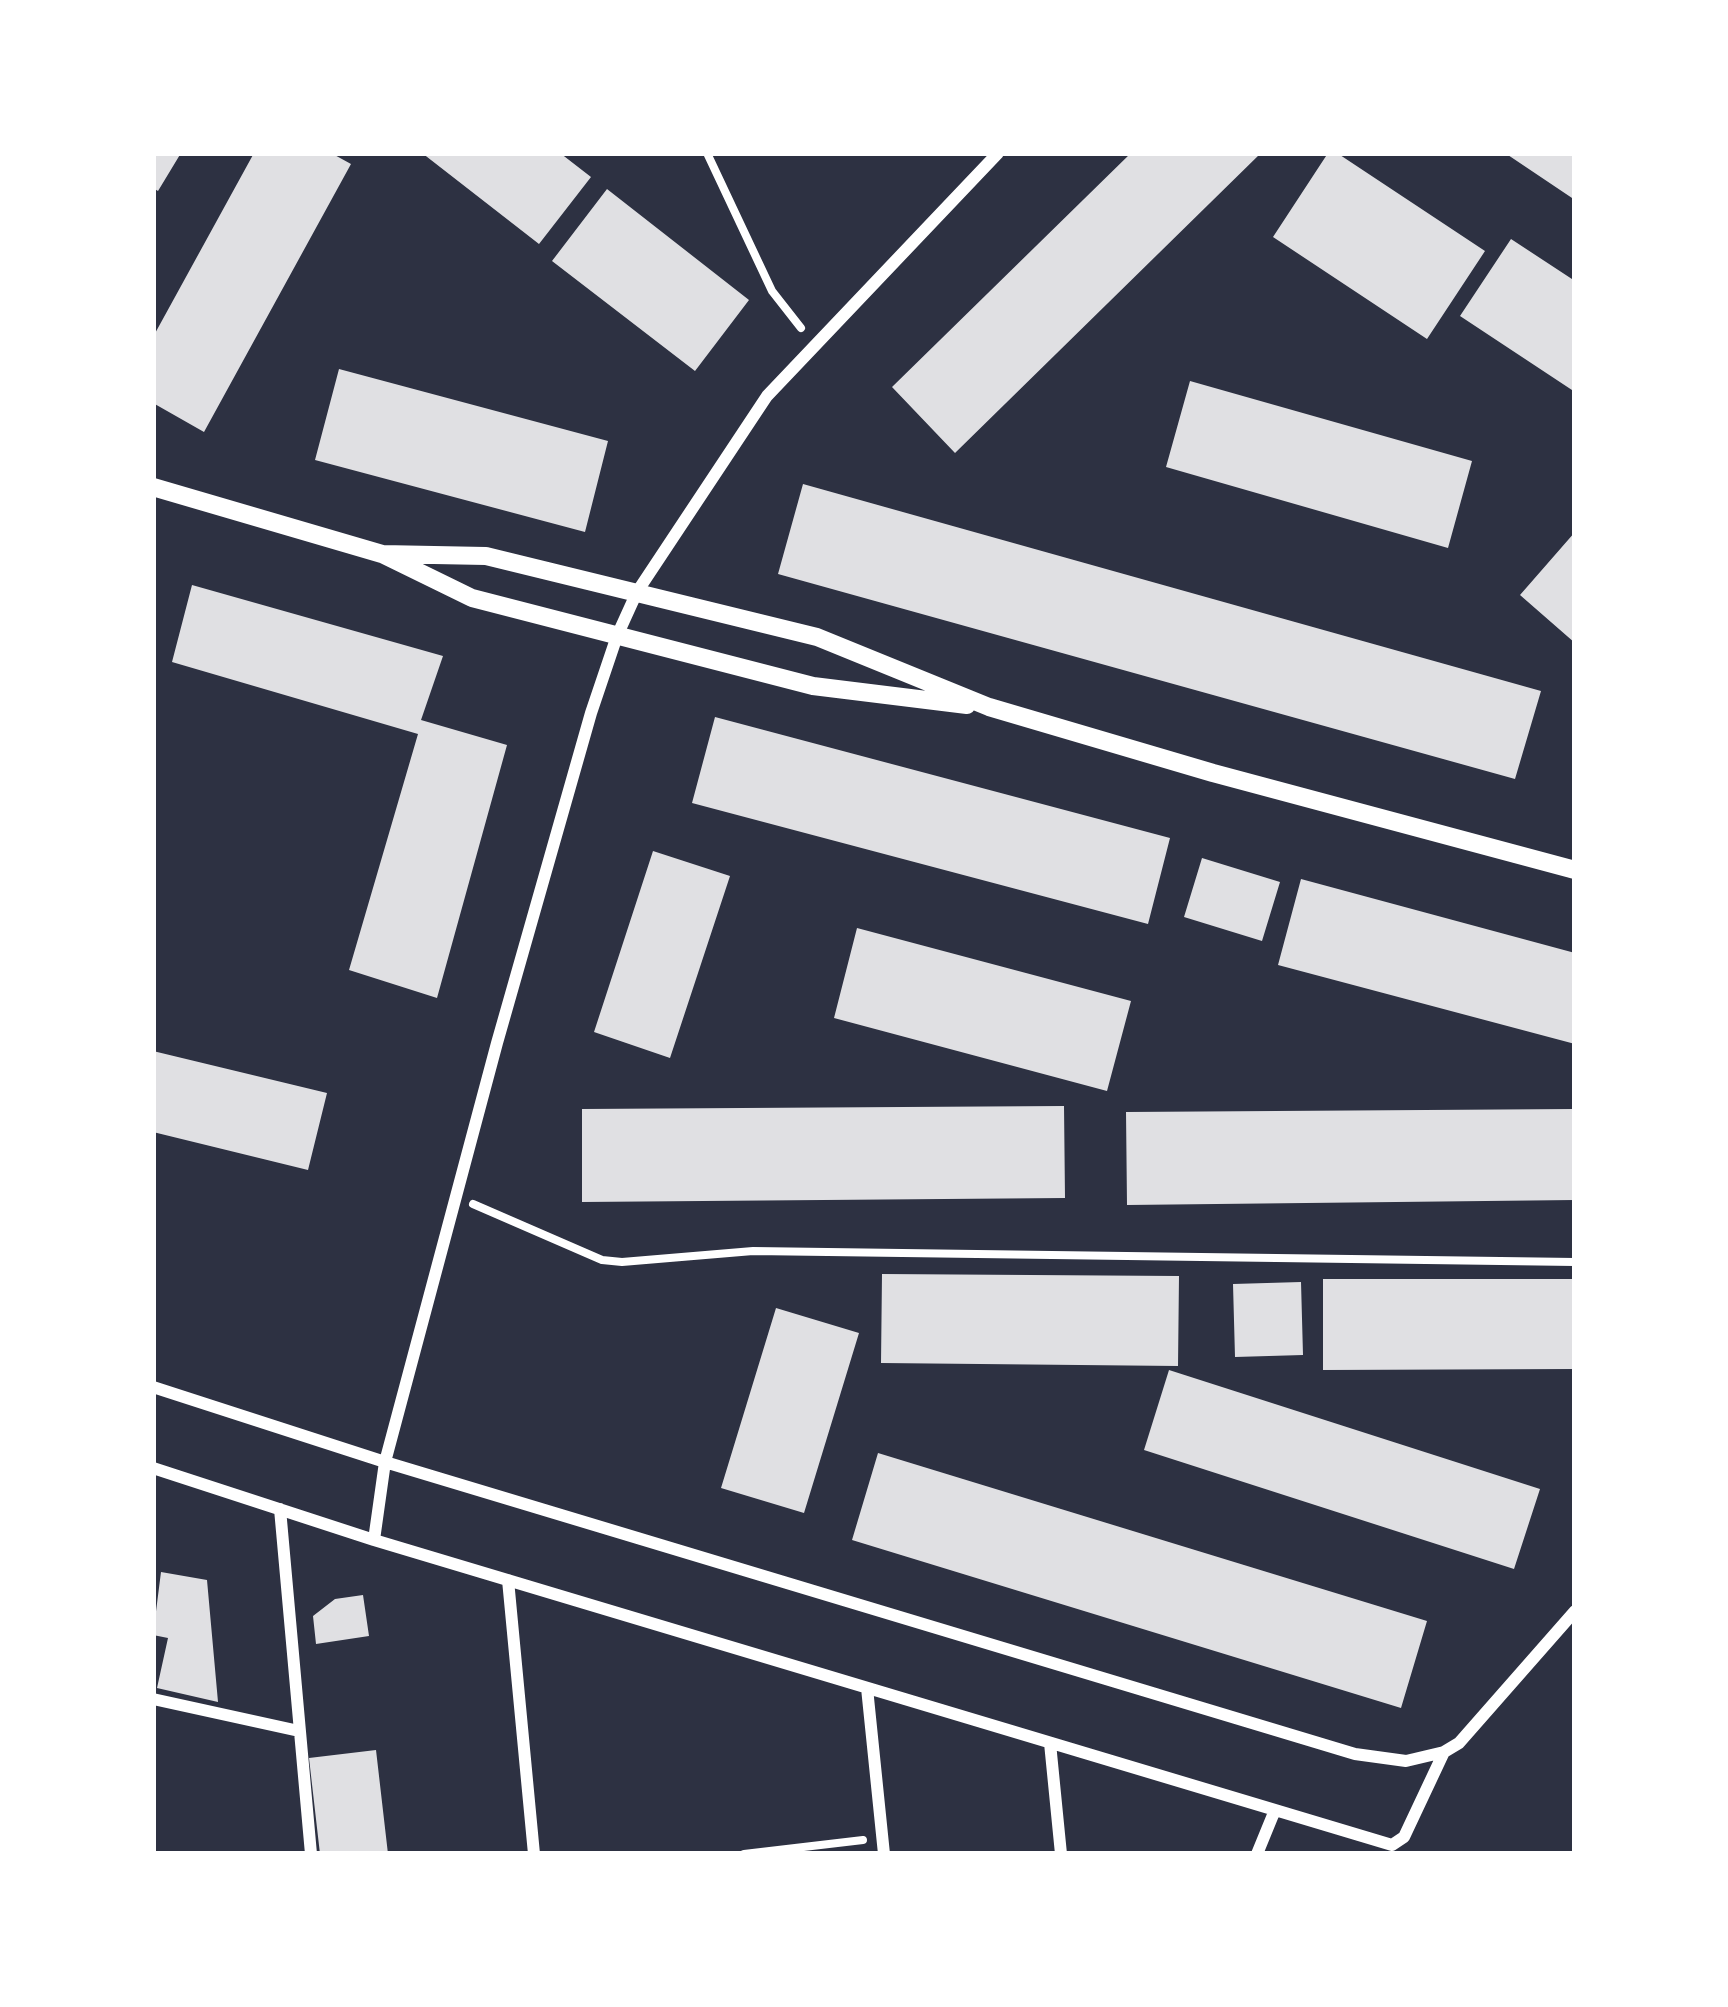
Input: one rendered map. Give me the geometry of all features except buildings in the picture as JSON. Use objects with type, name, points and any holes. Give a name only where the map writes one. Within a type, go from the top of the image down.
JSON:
[{"type":"street","points":[[374,1540],[386,1462],[456,1197],[590,713],[617,636],[638,592],[767,396],[998,153]]},
{"type":"street","points":[[153,487],[382,554],[472,598],[813,686],[989,707]]},
{"type":"street","points":[[382,554],[486,556],[818,637],[989,707],[1575,870]]},
{"type":"street","points":[[153,1388],[1355,1754],[1406,1761],[1444,1752],[1459,1743],[1575,1611]]},
{"type":"street","points":[[153,1468],[374,1540],[1392,1845],[1399,1843],[1444,1752]]},
{"type":"street","points":[[280,1509],[311,1854]]},
{"type":"street","points":[[508,1580],[534,1854]]},
{"type":"street","points":[[867,1688],[884,1854]]},
{"type":"street","points":[[153,1699],[299,1731]]},
{"type":"street","points":[[1050,1743],[1061,1854]]},
{"type":"street","points":[[1257,1854],[1275,1810]]},
{"type":"path","points":[[706,153],[772,290],[813,344]]},
{"type":"path","points":[[456,1197],[602,1260],[622,1262],[752,1251],[1575,1262]]},
{"type":"path","points":[[744,1854],[883,1838]]}]
